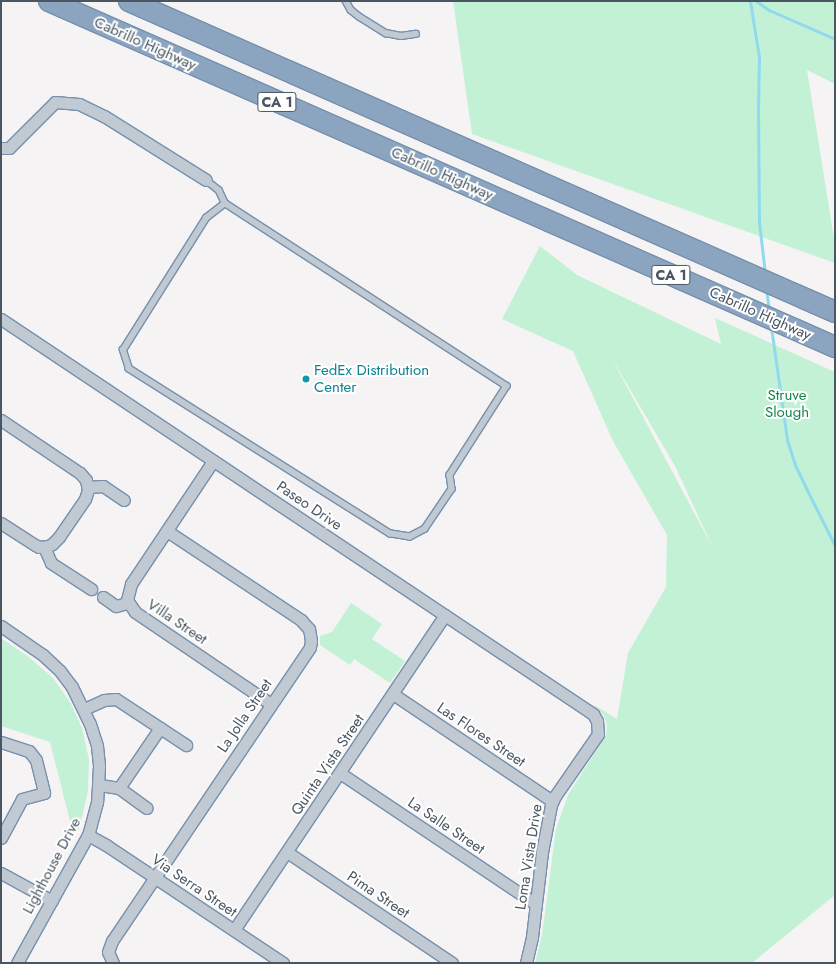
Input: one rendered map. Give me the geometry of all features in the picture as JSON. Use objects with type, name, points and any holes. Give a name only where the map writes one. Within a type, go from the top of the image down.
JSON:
[{"type":"highway","name":"Cabrillo Highway","points":[[48,1],[835,347]]},
{"type":"highway","name":"CA 1","points":[[129,1],[835,312]]},
{"type":"street","points":[[1,148],[9,148],[55,102],[79,104],[104,116],[206,180]]},
{"type":"street","name":"Paseo Drive","points":[[1,319],[588,710],[597,721]]},
{"type":"street","points":[[1,420],[80,473],[86,480],[88,487],[85,498],[59,537],[52,544],[44,547],[35,545],[1,523]]},
{"type":"street","name":"Villa Street","points":[[213,461],[131,584],[127,595],[127,603],[135,612],[271,704]]},
{"type":"street","points":[[88,487],[103,486],[124,500]]},
{"type":"street","name":"La Jolla Street","points":[[113,963],[108,956],[110,947],[310,647],[312,641],[309,629],[301,620],[167,531]]},
{"type":"street","points":[[44,547],[51,562],[91,589]]},
{"type":"street","points":[[103,597],[116,606],[127,603]]},
{"type":"street","name":"Quinta Vista Street","points":[[234,930],[445,615]]},
{"type":"street","name":"Lighthouse Drive","points":[[1,626],[52,663],[72,687],[84,709],[97,746],[100,785],[95,812],[88,836],[17,963]]},
{"type":"street","name":"Las Flores Street","points":[[393,694],[552,801]]},
{"type":"street","points":[[84,709],[104,700],[116,699],[186,745]]},
{"type":"street","name":"Loma Vista Drive","points":[[526,963],[536,904],[542,852],[552,801],[596,738],[599,730],[597,721]]},
{"type":"street","points":[[119,788],[160,728]]},
{"type":"street","points":[[1,742],[29,751],[36,760],[44,793],[22,799],[1,838]]},
{"type":"street","name":"La Salle Street","points":[[340,773],[536,904]]},
{"type":"street","points":[[100,785],[119,788],[147,808]]},
{"type":"street","name":"Via Serra Street","points":[[88,836],[106,845],[283,963]]},
{"type":"street","name":"Pima Street","points":[[287,852],[452,963]]},
{"type":"street","points":[[1,873],[52,901]]},
{"type":"lane","points":[[346,1],[351,10],[386,33],[400,36],[416,34]]},
{"type":"lane","points":[[206,180],[219,190],[225,203],[507,386],[450,474],[452,489],[425,529],[410,537],[390,534],[129,369],[123,350],[206,218],[225,203]]},
{"type":"green space","points":[[453,1],[835,1],[835,84],[807,70],[835,245],[835,263],[472,134]]},
{"type":"green space","name":"Struve Slough","points":[[540,246],[577,275],[721,344],[715,318],[835,372],[835,895],[752,963],[535,963],[542,935],[556,829],[568,795],[606,735],[607,725],[604,716],[594,705],[617,719],[628,653],[666,587],[667,535],[613,441],[573,351],[502,319]],"holes":[[[610,355],[675,466],[713,548]]]},
{"type":"green space","points":[[351,603],[382,624],[372,639],[405,661],[390,683],[354,659],[350,665],[320,645],[320,636],[332,632]]},
{"type":"green space","points":[[1,638],[30,658],[53,678],[70,702],[82,728],[89,760],[88,791],[79,830],[73,833],[50,742],[1,726]]},
{"type":"waterway","name":"Struve Slough","points":[[750,1],[759,57],[759,222],[765,274]]},
{"type":"waterway","points":[[756,1],[769,10],[835,39]]},
{"type":"waterway","name":"Struve Slough","points":[[766,289],[769,310]]},
{"type":"waterway","name":"Struve Slough","points":[[771,327],[787,440],[795,465],[835,546]]},
{"type":"place","name":"FedEx Distribution Center","points":[[306,379]]}]
